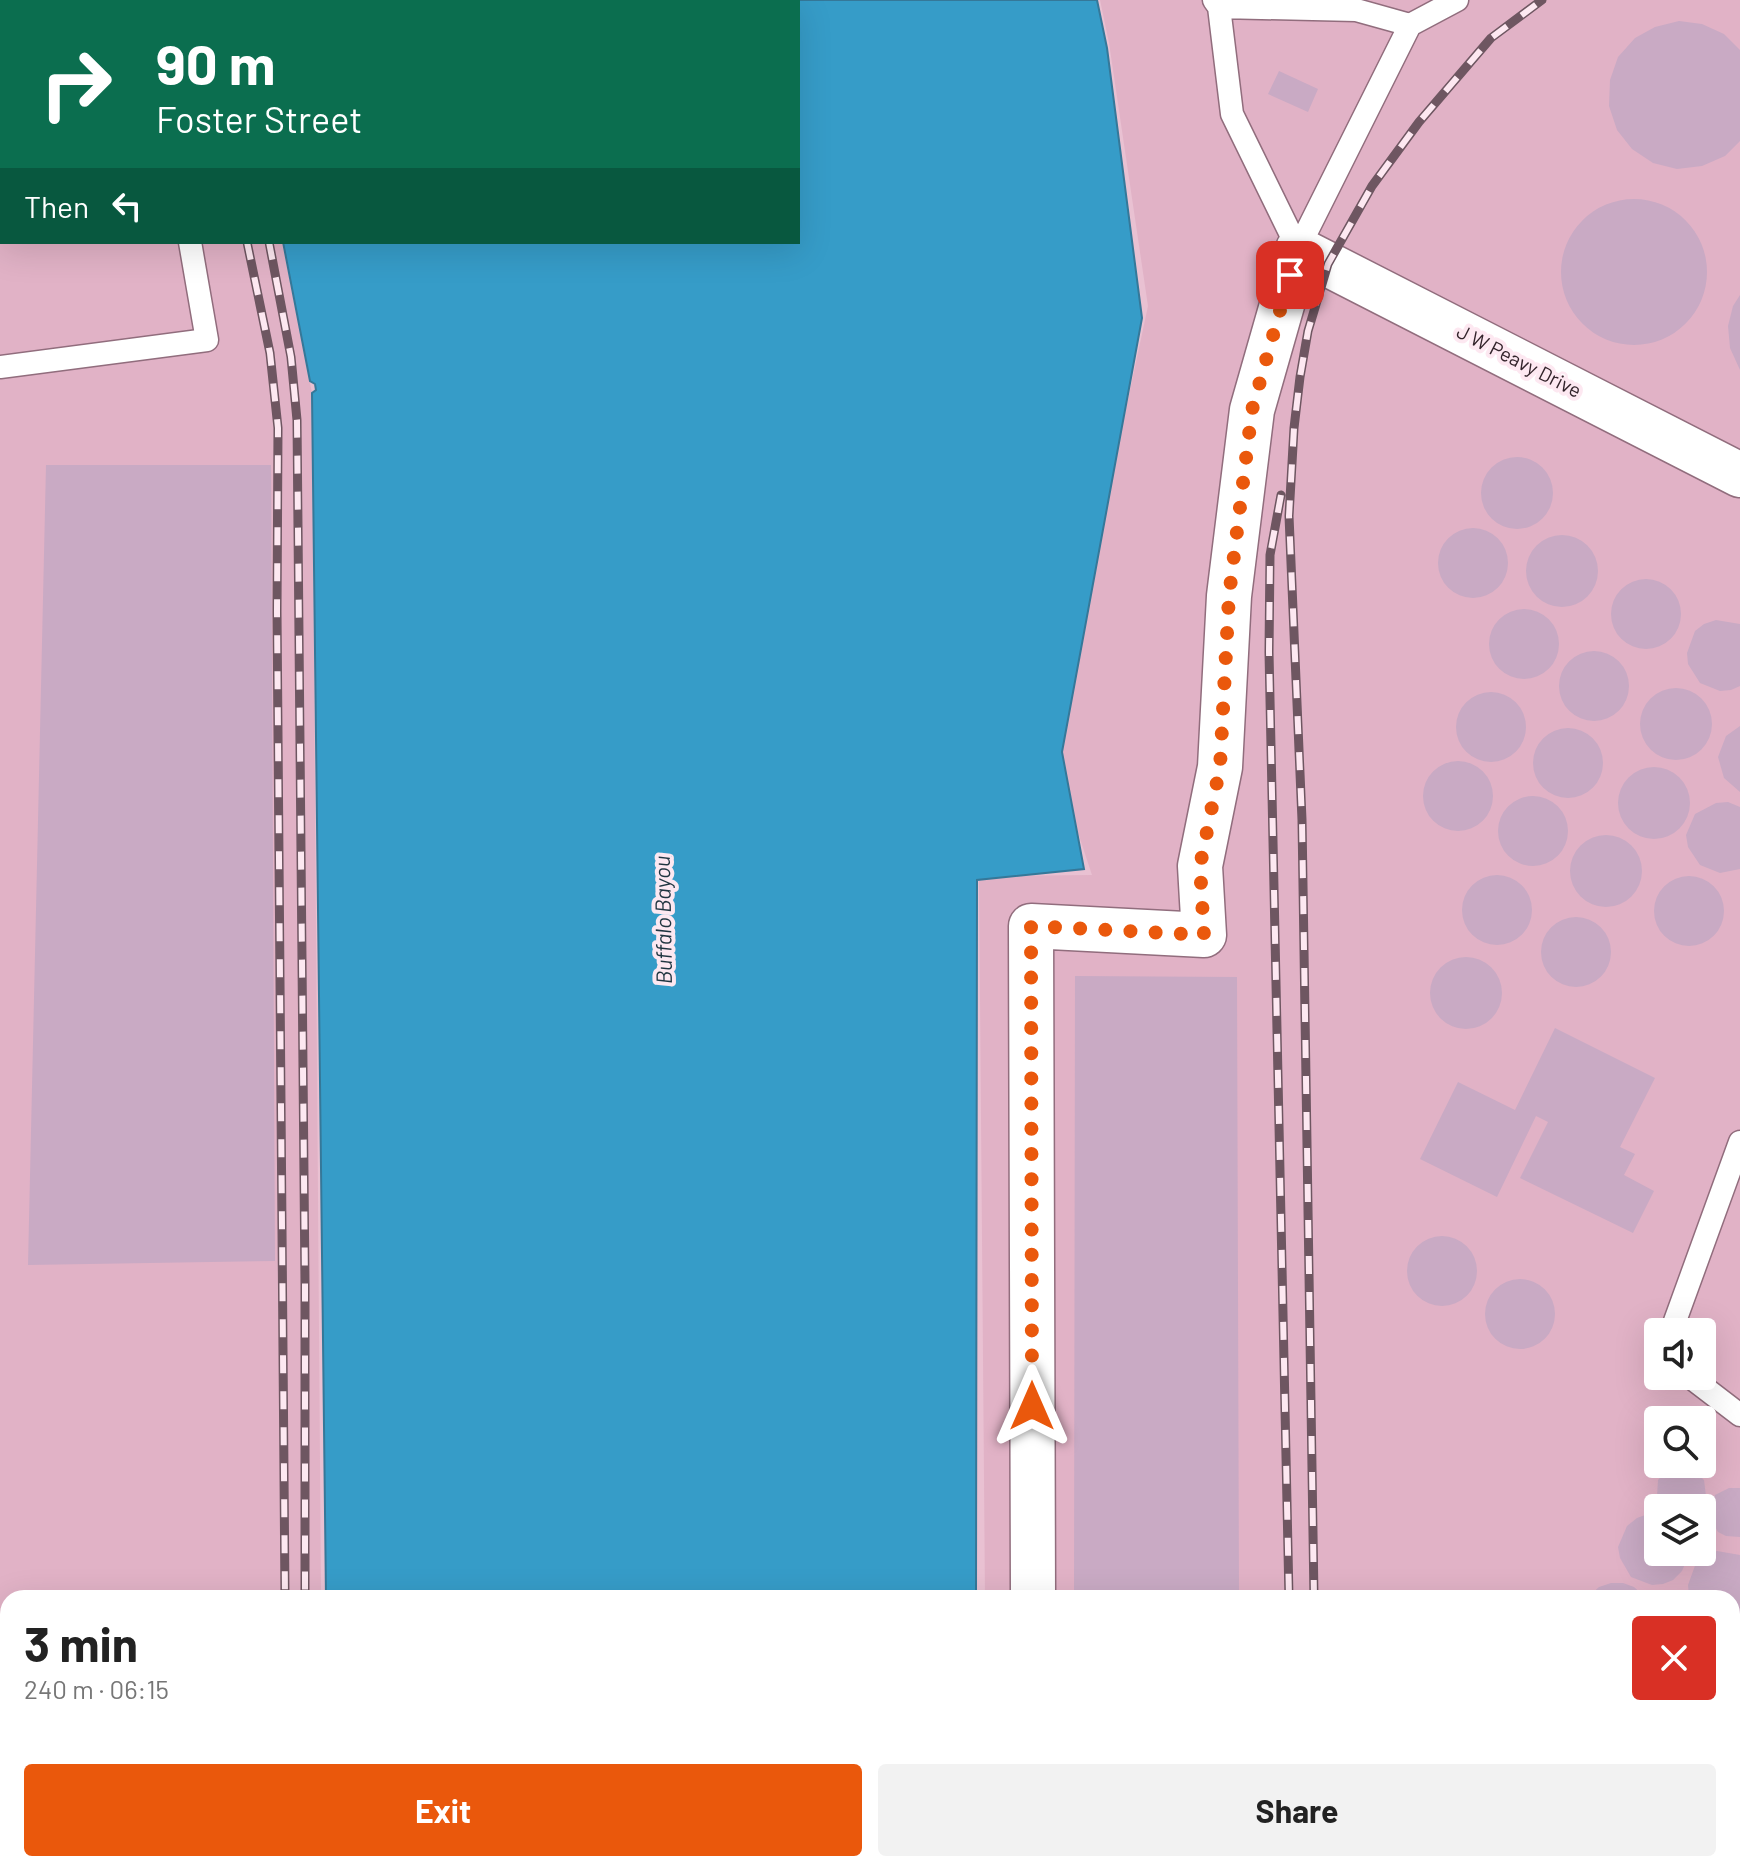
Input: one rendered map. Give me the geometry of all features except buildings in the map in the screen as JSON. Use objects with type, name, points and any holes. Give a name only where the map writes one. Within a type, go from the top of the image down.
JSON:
[{"type":"street","name":"J W Peavy Drive","points":[[1298,249],[1740,475]]},
{"type":"street","points":[[1033,1590],[1031,926],[1204,935],[1200,866],[1220,767],[1229,596],[1252,410],[1298,249]]},
{"type":"lane","points":[[1298,249],[1410,25],[1457,0]]},
{"type":"lane","points":[[1298,249],[1232,114],[1216,4],[1356,10],[1410,25]]},
{"type":"lane","points":[[0,367],[207,340],[190,244]]},
{"type":"lane","points":[[1676,1318],[1740,1142]]},
{"type":"lane","points":[[1707,1390],[1740,1415]]},
{"type":"shaded area","points":[[1100,0],[1740,0],[1740,1590],[985,1590],[979,876],[1092,875],[1052,754],[1148,306]]},
{"type":"shaded area","points":[[0,244],[282,244],[312,393],[321,1590],[0,1590]]},
{"type":"water","name":"Buffalo Bayou","points":[[800,0],[1097,0],[1107,48],[1142,318],[1062,752],[1084,869],[977,880],[976,1590],[326,1590],[312,393],[316,390],[315,384],[310,381],[283,244],[800,244]]},
{"type":"railway","points":[[1314,1590],[1302,820],[1289,516],[1300,377],[1308,331],[1328,264],[1372,186],[1419,122],[1491,38],[1542,0]]},
{"type":"railway","points":[[247,244],[270,353],[278,428],[285,1590]]},
{"type":"railway","points":[[269,244],[291,357],[297,420],[305,1590]]},
{"type":"railway","points":[[1281,495],[1270,555],[1269,652],[1289,1590]]},
{"type":"route","points":[[1032,1406],[1031,926],[1204,935],[1200,866],[1220,767],[1229,596],[1252,410],[1290,275]]}]
